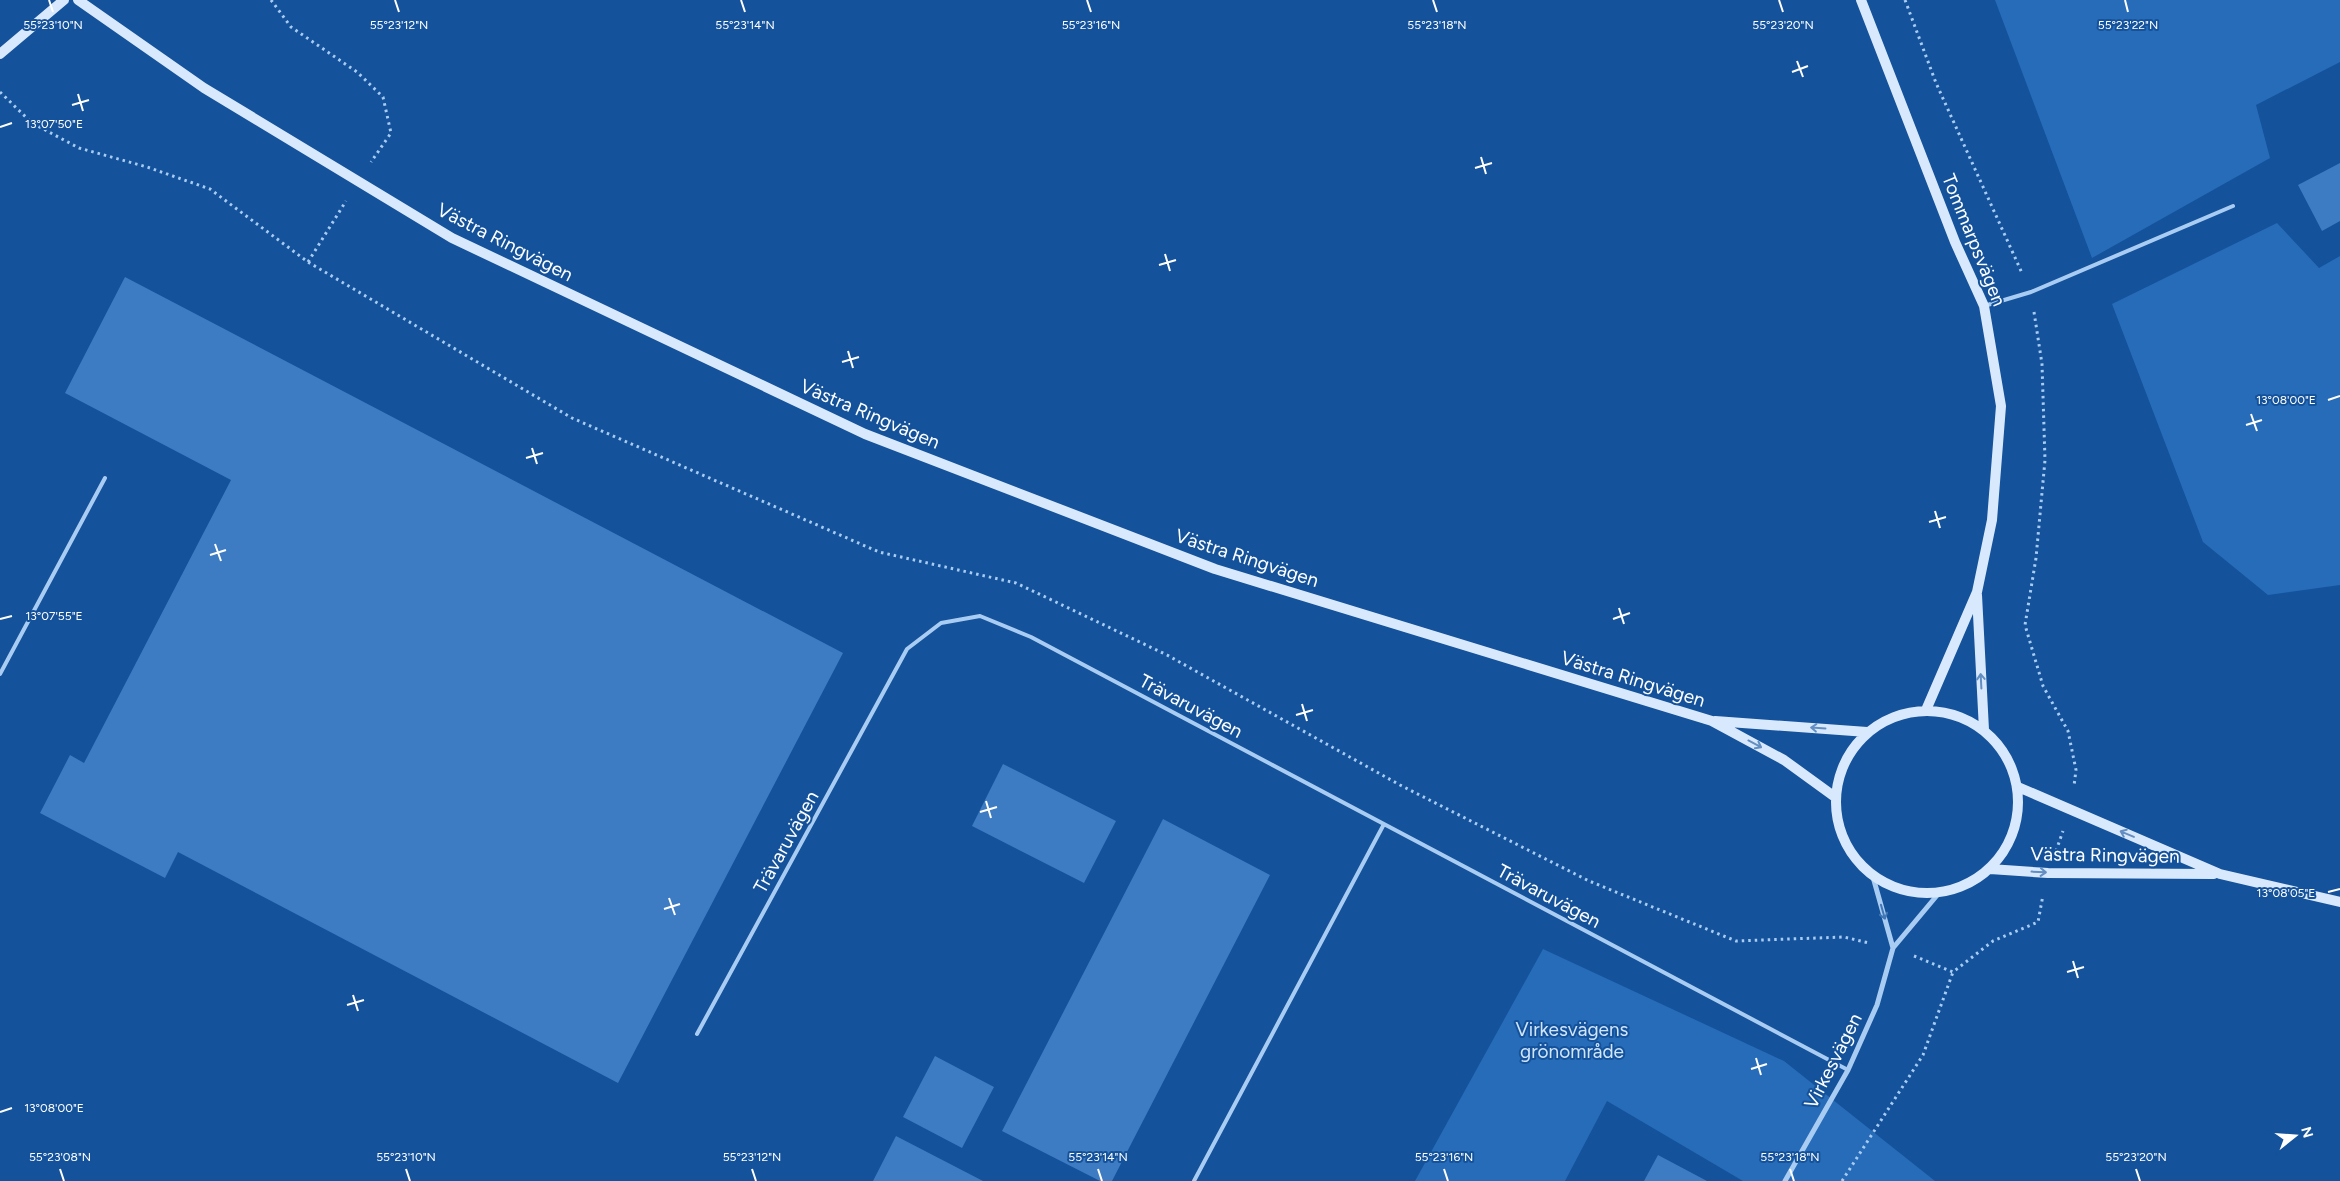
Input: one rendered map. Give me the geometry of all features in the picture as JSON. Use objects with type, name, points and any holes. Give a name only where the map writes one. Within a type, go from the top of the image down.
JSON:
[{"type":"main road","points":[[0,54],[64,0]]},
{"type":"main road","name":"Västra Ringvägen","points":[[78,0],[204,88],[452,238],[866,434],[1215,568],[1712,721],[1784,760],[1835,797]]},
{"type":"main road","name":"Tommarpsvägen","points":[[1861,0],[1955,242],[1984,306],[2001,406],[1992,520],[1977,592],[1926,710]]},
{"type":"main road","name":"Tommarpsvägen","points":[[1977,592],[1984,730]]},
{"type":"main road","name":"Västra Ringvägen","points":[[1926,710],[1956,715],[1984,730],[2000,746],[2011,765],[2018,787],[2018,817],[2008,845],[1990,869],[1966,885],[1939,893],[1893,888],[1873,877],[1852,855],[1839,827],[1835,797],[1840,773],[1851,750],[1867,732],[1894,716],[1926,710]]},
{"type":"main road","name":"Västra Ringvägen","points":[[1712,721],[1867,732]]},
{"type":"main road","name":"Västra Ringvägen","points":[[2018,787],[2220,874],[2340,902]]},
{"type":"main road","name":"Västra Ringvägen","points":[[1990,869],[2048,873],[2220,874]]},
{"type":"street","points":[[1873,877],[1893,948]]},
{"type":"street","name":"Virkesvägen","points":[[1785,1181],[1848,1070],[1878,1005],[1893,948],[1939,893]]},
{"type":"lane","points":[[1984,306],[2031,292],[2233,206]]},
{"type":"lane","points":[[0,674],[105,478]]},
{"type":"lane","name":"Trävaruvägen","points":[[697,1034],[907,649],[940,623],[980,616],[1031,637],[1848,1070]]},
{"type":"lane","points":[[1194,1181],[1384,824]]},
{"type":"path","points":[[271,0],[291,26],[357,72],[383,97],[390,134],[358,181],[308,262]]},
{"type":"path","points":[[1842,1181],[1923,1055],[1953,972],[1993,941],[2038,922],[2048,873],[2070,809],[2076,770],[2068,731],[2043,686],[2025,625],[2036,558],[2045,460],[2042,364],[2031,292],[1936,83],[1905,0]]},
{"type":"path","points":[[0,92],[32,123],[79,148],[147,167],[210,189],[308,262],[572,418],[879,552],[1016,584],[1167,655],[1400,785],[1589,881],[1736,941],[1844,936],[1893,948],[1953,972]]},
{"type":"green space","points":[[1995,0],[2340,0],[2340,62],[2256,105],[2270,158],[2092,258]]},
{"type":"green space","points":[[2277,223],[2319,268],[2340,256],[2340,585],[2268,595],[2203,542],[2112,304]]},
{"type":"green space","name":"Virkesvägens grönområde","points":[[1543,949],[1784,1061],[1935,1181],[1743,1181],[1607,1101],[1565,1181],[1415,1181]]},
{"type":"building","points":[[2340,163],[2340,221],[2322,231],[2298,185]]},
{"type":"building","points":[[125,277],[843,653],[618,1083],[178,852],[165,878],[40,813],[70,755],[84,763],[231,480],[65,393]]},
{"type":"building","points":[[1003,764],[1116,821],[1084,883],[972,826]]},
{"type":"building","points":[[1163,819],[1270,875],[1112,1181],[1100,1181],[1002,1131]]},
{"type":"building","points":[[935,1056],[994,1087],[962,1148],[903,1117]]},
{"type":"building","points":[[896,1136],[983,1181],[873,1181]]},
{"type":"building","points":[[1658,1155],[1707,1181],[1644,1181]]}]
